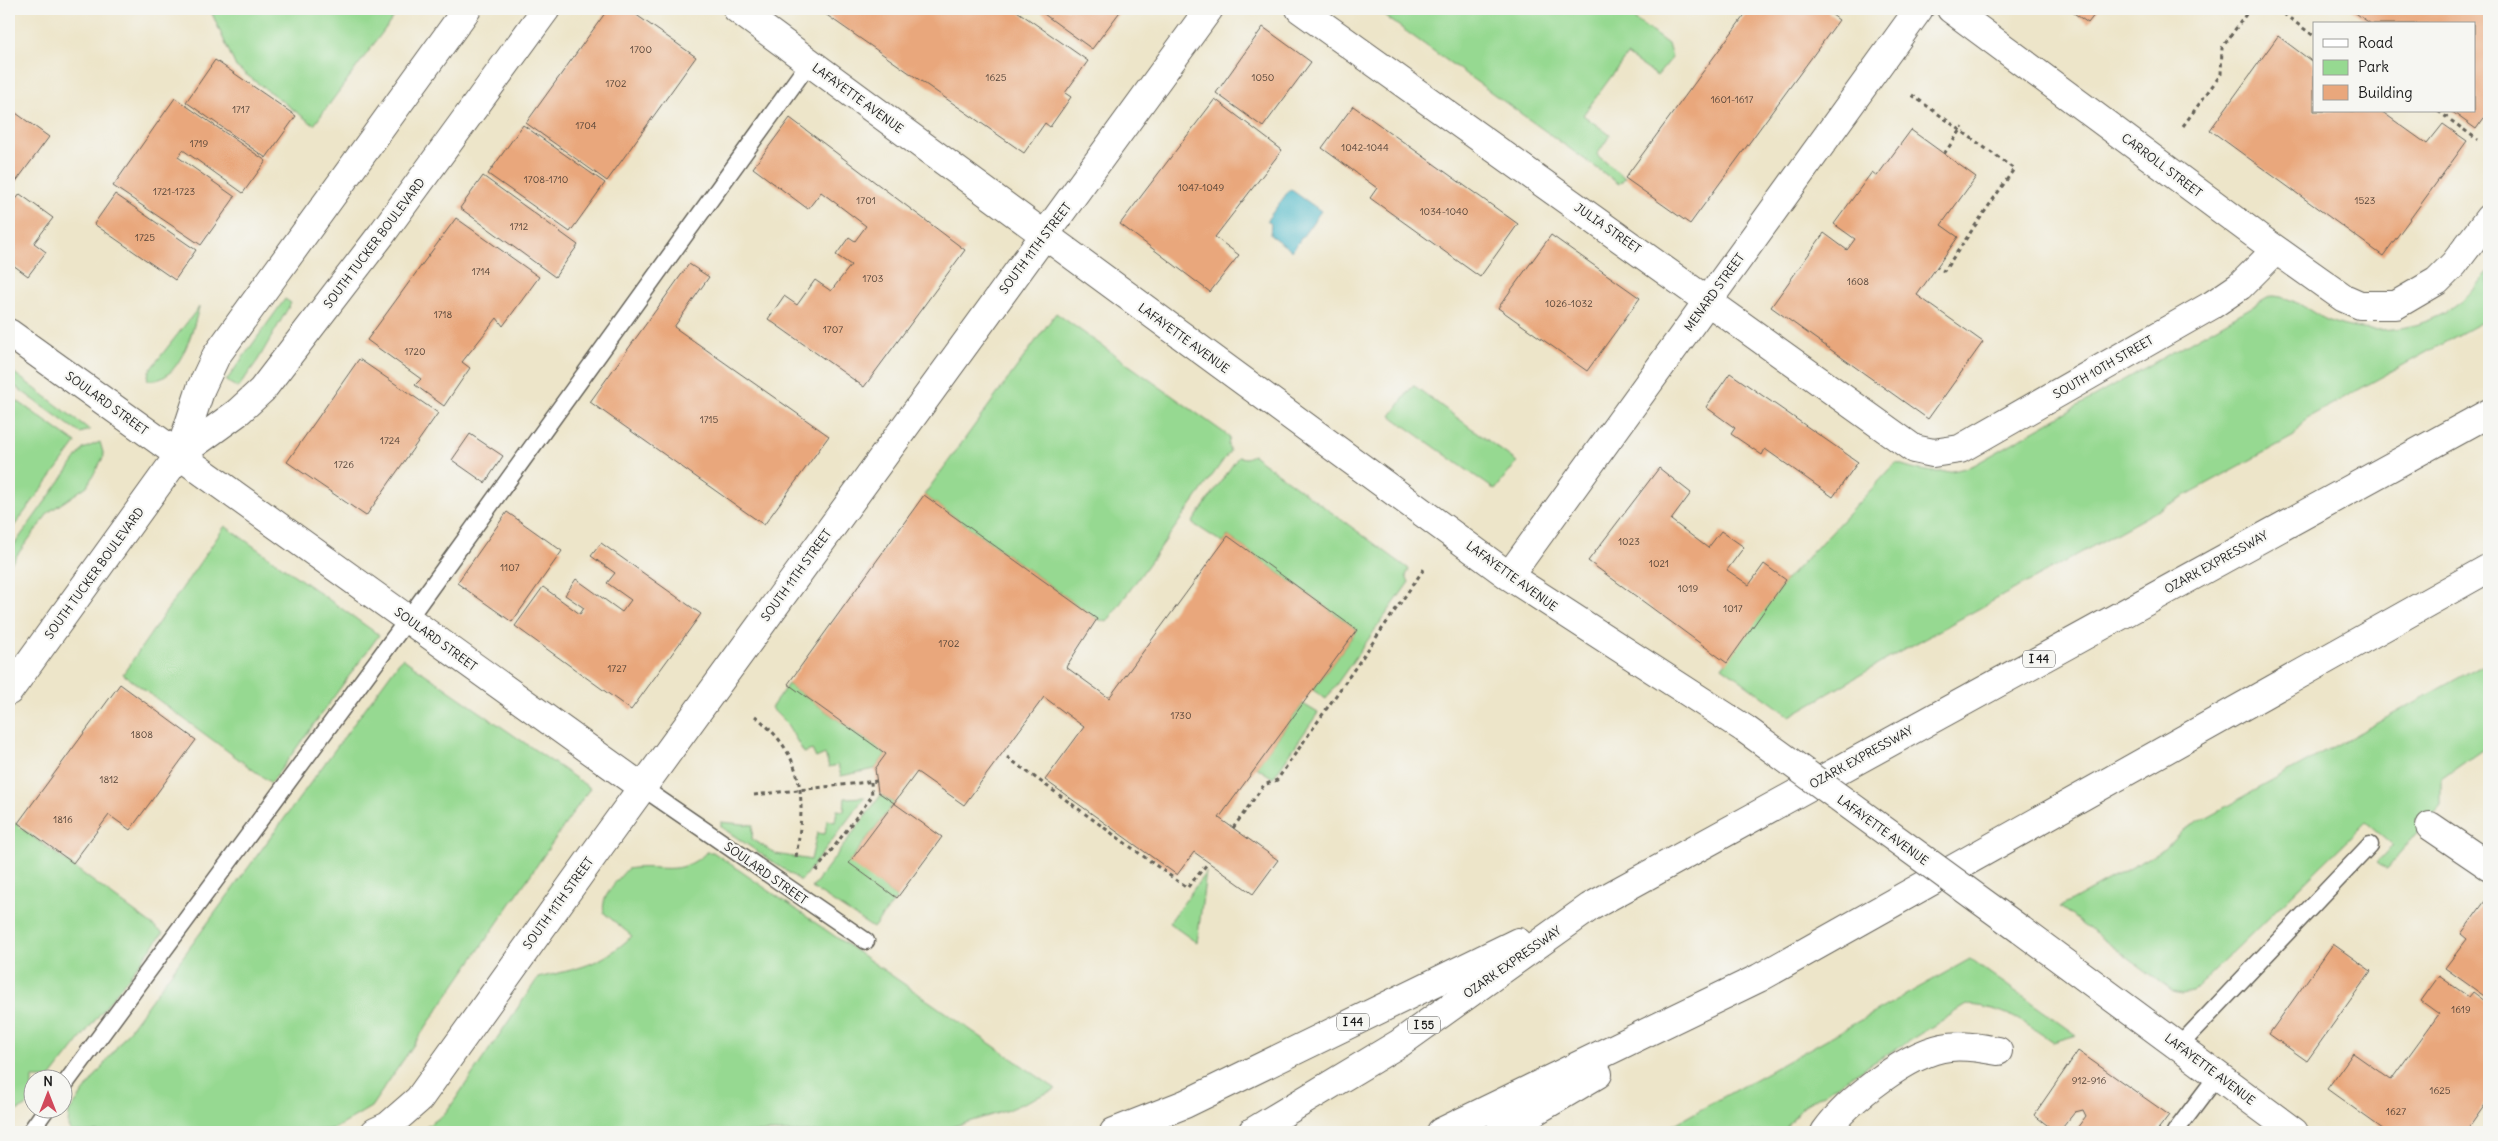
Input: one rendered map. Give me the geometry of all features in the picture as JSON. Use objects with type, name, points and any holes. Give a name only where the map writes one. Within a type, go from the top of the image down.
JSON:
[{"type":"main road","name":"SOUTH TUCKER BOULEVARD","points":[[9,690],[179,455],[201,388],[216,356],[466,9]]},
{"type":"main road","name":"SOUTH TUCKER BOULEVARD","points":[[179,455],[237,413],[262,390],[381,235],[546,9]]},
{"type":"main road","name":"LAFAYETTE AVENUE","points":[[736,9],[1432,517],[1509,576],[1745,729],[2294,1132]]},
{"type":"main road","name":"SOUTH 11TH STREET","points":[[375,1132],[388,1126],[419,1099],[1209,9]]},
{"type":"main road","name":"JULIA STREET","points":[[1300,9],[1914,449]]},
{"type":"main road","name":"MENARD STREET","points":[[1509,576],[1919,9]]},
{"type":"main road","name":"CARROLL STREET","points":[[1952,9],[2276,250],[2344,298],[2360,305],[2379,307],[2396,305],[2437,281],[2454,264],[2489,218]]},
{"type":"main road","name":"SOUTH 10TH STREET","points":[[1914,449],[1933,453],[1960,449],[2212,305],[2240,286],[2276,250]]},
{"type":"main road","name":"SOULARD STREET","points":[[9,333],[643,788]]},
{"type":"main road","name":"OZARK EXPRESSWAY","points":[[1252,1132],[1400,1043],[1590,907],[2489,413]]},
{"type":"main road","points":[[1500,1132],[1758,978],[2489,568]]},
{"type":"main road","points":[[2430,826],[2489,866]]},
{"type":"main road","name":"I 44","points":[[1114,1132],[1185,1104],[1590,907]]},
{"type":"main road","points":[[1441,1132],[1758,978]]},
{"type":"main road","points":[[1825,1132],[1858,1096],[1890,1073],[1927,1052],[1948,1047],[1974,1047],[1998,1052]]},
{"type":"lane","points":[[72,1074],[408,619],[810,63]]},
{"type":"lane","name":"SOULARD STREET","points":[[643,788],[866,941]]},
{"type":"lane","points":[[2179,1046],[2370,845]]},
{"type":"lane","points":[[2175,1132],[2218,1075]]},
{"type":"lane","points":[[30,1132],[40,1118]]},
{"type":"path","points":[[2183,126],[2221,74],[2222,48],[2249,10],[2253,9]]},
{"type":"path","points":[[2277,9],[2313,35]]},
{"type":"path","points":[[1912,95],[1962,129],[2014,169],[1944,271],[1937,267]]},
{"type":"path","points":[[2439,112],[2478,140]]},
{"type":"path","points":[[1944,154],[1962,129]]},
{"type":"path","points":[[1233,828],[1264,785],[1276,780],[1426,566]]},
{"type":"path","points":[[755,716],[773,731],[786,746],[795,765],[799,790],[800,828],[796,858]]},
{"type":"path","points":[[1007,756],[1188,888],[1208,862]]},
{"type":"path","points":[[754,795],[877,781]]},
{"type":"path","points":[[797,895],[872,796],[871,782]]},
{"type":"green space","points":[[210,9],[399,10],[314,125],[236,67]]},
{"type":"green space","points":[[1375,9],[1621,9],[1668,44],[1672,58],[1657,76],[1627,55],[1583,115],[1610,135],[1597,155],[1625,178],[1619,184]]},
{"type":"green space","points":[[2489,271],[2489,318],[2307,418],[2294,436],[1898,653],[1790,716],[1722,667],[1786,580],[1896,463],[1935,472],[1953,471],[1974,465],[2271,296],[2286,298],[2327,320],[2343,326],[2378,330],[2396,329],[2431,320],[2447,312],[2469,295]]},
{"type":"green space","points":[[285,299],[291,303],[258,360],[238,388],[226,381]]},
{"type":"green space","points":[[199,307],[188,342],[176,366],[158,380],[147,380],[149,371]]},
{"type":"green space","points":[[1056,313],[1230,437],[1228,445],[1230,451],[1107,622],[1097,619],[924,495]]},
{"type":"green space","points":[[9,369],[90,430],[80,433],[9,382]]},
{"type":"green space","points":[[1413,385],[1517,462],[1495,490],[1391,416]]},
{"type":"green space","points":[[9,395],[76,443],[9,533]]},
{"type":"green space","points":[[100,442],[104,456],[87,486],[49,512],[9,566],[9,552],[83,449]]},
{"type":"green space","points":[[1253,455],[1409,569],[1406,576],[1409,582],[1326,699],[1313,690],[1357,630],[1228,536],[1223,543],[1192,523],[1238,457],[1246,458]]},
{"type":"green space","points":[[225,526],[379,635],[271,783],[123,674]]},
{"type":"green space","points":[[402,658],[590,788],[371,1107],[334,1129],[294,1132],[71,1132],[68,1126],[69,1118],[72,1118],[72,1108]]},
{"type":"green space","points":[[2489,661],[2489,745],[2441,779],[2441,805],[2387,869],[2377,862],[2393,845],[2366,822],[2192,992],[2182,994],[2173,992],[2060,907],[2165,849],[2182,831]]},
{"type":"green space","points":[[788,684],[886,754],[875,769],[841,776],[838,765],[829,767],[825,754],[816,758],[812,750],[804,753],[787,724],[771,708]]},
{"type":"green space","points":[[1303,704],[1318,713],[1273,778],[1256,767]]},
{"type":"green space","points":[[881,795],[894,803],[849,862],[897,898],[873,928],[812,888]]},
{"type":"green space","points":[[865,797],[801,881],[721,827],[721,822],[753,825],[752,839],[776,854],[811,860],[817,833],[825,834],[827,820],[835,822],[837,810],[844,811],[845,798]]},
{"type":"green space","points":[[13,822],[163,933],[58,1068],[22,1068],[22,1108],[9,1114],[9,827]]},
{"type":"green space","points":[[707,852],[713,852],[1056,1089],[1005,1111],[935,1132],[419,1132],[446,1113],[538,978],[599,960],[610,954],[632,936],[604,913],[603,907],[610,889],[627,869],[677,868],[697,860]]},
{"type":"green space","points":[[1206,872],[1197,943],[1169,923]]},
{"type":"green space","points":[[1970,959],[2077,1035],[2053,1042],[2003,1012],[1967,1005],[1803,1106],[1783,1132],[1647,1132],[1673,1125]]},
{"type":"water","points":[[1290,189],[1321,211],[1292,251],[1270,235],[1271,224],[1267,220]]},
{"type":"building","points":[[608,9],[628,9],[696,57],[607,181],[526,123]]},
{"type":"building","points":[[818,9],[1014,9],[1088,61],[1065,93],[1071,97],[1050,127],[1045,123],[1024,153]]},
{"type":"building","points":[[1037,9],[1122,9],[1092,49]]},
{"type":"building","points":[[1687,9],[1698,9],[1694,14]]},
{"type":"building","points":[[1749,9],[1824,9],[1839,20],[1690,224],[1625,178]]},
{"type":"building","points":[[2068,9],[2099,9],[2088,23]]},
{"type":"building","points":[[2350,9],[2489,9],[2489,111],[2476,129],[2452,112],[2476,112],[2476,22],[2368,22]]},
{"type":"building","points":[[1263,27],[1311,62],[1263,127],[1216,93]]},
{"type":"building","points":[[2278,36],[2313,62],[2313,112],[2382,112],[2427,144],[2443,124],[2467,141],[2383,256],[2210,130]]},
{"type":"building","points":[[215,60],[296,116],[266,158],[186,102]]},
{"type":"building","points":[[175,98],[266,161],[243,193],[183,150],[178,157],[235,197],[201,245],[113,186]]},
{"type":"building","points":[[1215,99],[1282,150],[1215,237],[1239,255],[1210,292],[1120,224]]},
{"type":"building","points":[[1353,106],[1518,224],[1480,277],[1370,198],[1377,188],[1322,148]]},
{"type":"building","points":[[9,108],[49,137],[9,191]]},
{"type":"building","points":[[790,118],[965,250],[864,387],[768,319],[784,296],[797,305],[815,280],[831,291],[851,265],[836,255],[849,237],[855,241],[866,226],[821,192],[808,209],[753,168]]},
{"type":"building","points":[[523,125],[605,183],[570,232],[488,174]]},
{"type":"building","points":[[1911,130],[1976,177],[1941,225],[1958,237],[1917,295],[1983,342],[1928,419],[1771,307],[1824,233],[1847,250],[1855,239],[1834,224],[1872,172],[1877,176]]},
{"type":"building","points":[[483,176],[578,245],[555,277],[460,208]]},
{"type":"building","points":[[20,194],[53,218],[34,243],[46,252],[28,276],[9,262],[9,209]]},
{"type":"building","points":[[115,194],[196,250],[175,280],[94,224]]},
{"type":"building","points":[[456,218],[539,277],[503,326],[497,318],[462,362],[470,368],[444,406],[415,385],[421,379],[367,340]]},
{"type":"building","points":[[1551,235],[1640,298],[1587,371],[1498,308]]},
{"type":"building","points":[[689,264],[709,277],[674,327],[829,436],[764,525],[590,402]]},
{"type":"building","points":[[359,359],[438,413],[366,516],[287,462]]},
{"type":"building","points":[[1730,373],[1858,462],[1833,497],[1765,449],[1762,455],[1731,434],[1735,428],[1706,407]]},
{"type":"building","points":[[470,434],[503,456],[485,483],[452,460]]},
{"type":"building","points":[[1659,468],[1691,493],[1671,520],[1708,548],[1721,531],[1744,547],[1727,570],[1749,585],[1764,564],[1786,580],[1727,663],[1588,561]]},
{"type":"building","points":[[924,495],[1097,619],[1066,667],[1109,698],[1228,536],[1357,630],[1219,818],[1278,860],[1253,894],[1194,852],[1177,875],[1045,780],[1084,727],[1044,697],[964,805],[917,772],[894,803],[878,792],[875,769],[886,754],[788,684]]},
{"type":"building","points":[[507,512],[562,551],[512,622],[457,583]]},
{"type":"building","points":[[601,543],[701,614],[631,710],[515,626],[543,587],[580,614],[584,608],[565,595],[576,579],[622,612],[631,600],[607,583],[615,573],[591,556]]},
{"type":"building","points":[[120,684],[196,740],[130,830],[109,815],[73,863],[18,823]]},
{"type":"building","points":[[894,803],[942,837],[897,898],[849,863]]},
{"type":"building","points":[[2485,901],[2489,904],[2489,1099],[2466,1132],[2387,1132],[2327,1089],[2353,1053],[2391,1080],[2439,1014],[2421,1001],[2439,976],[2469,997],[2473,992],[2485,1001],[2487,998],[2445,968],[2467,939],[2461,934]]},
{"type":"building","points":[[2333,944],[2371,971],[2307,1061],[2269,1034]]},
{"type":"building","points":[[2078,1051],[2169,1115],[2156,1132],[2074,1132],[2086,1116],[2083,1110],[2075,1112],[2059,1132],[2056,1132],[2034,1115]]}]
